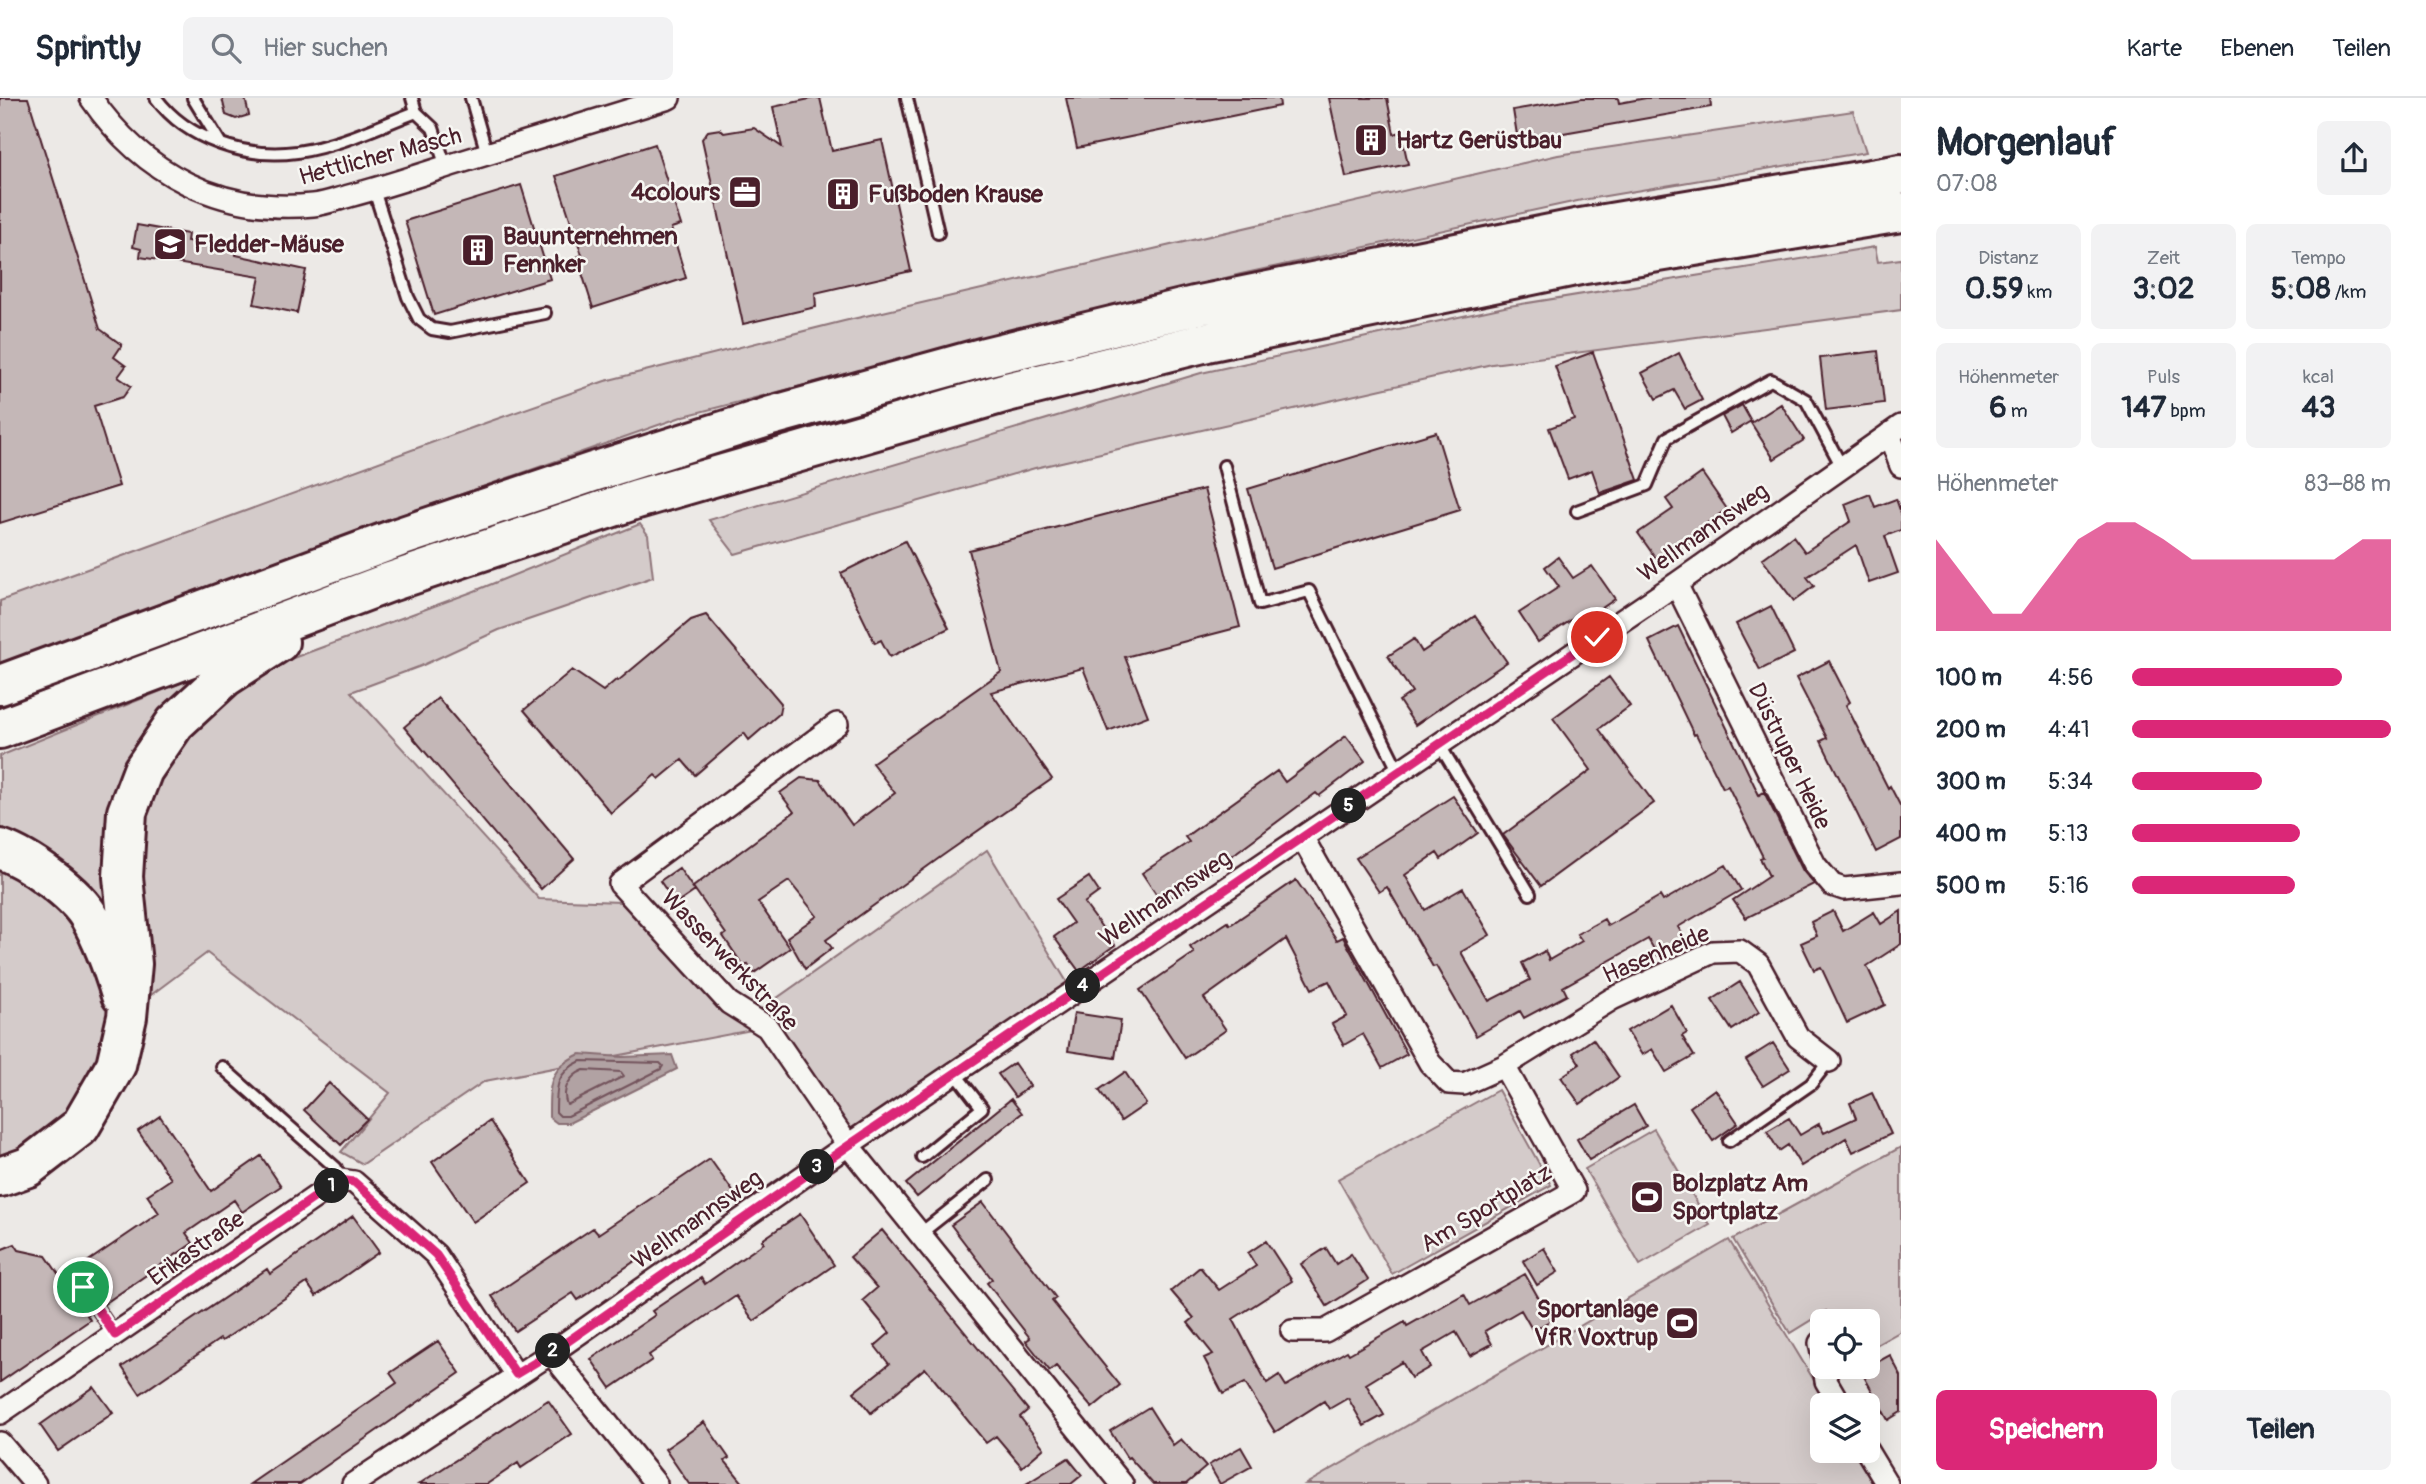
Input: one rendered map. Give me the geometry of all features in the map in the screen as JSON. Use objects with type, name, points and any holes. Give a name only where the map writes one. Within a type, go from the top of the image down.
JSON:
[{"type":"highway","points":[[0,685],[400,537],[634,459],[911,377],[1194,306],[1575,229],[1901,174]]},
{"type":"highway","points":[[0,729],[390,582],[646,496],[1007,392],[1207,342],[1586,264],[1901,212]]},
{"type":"highway","points":[[0,1177],[28,1167],[80,1127],[116,1065],[127,1017],[132,964],[124,877],[127,812],[143,770],[175,723],[225,677],[268,647],[390,582]]},
{"type":"highway","points":[[0,849],[53,878],[89,916],[112,965],[127,1017]]},
{"type":"street","name":"Hettlicher Masch","points":[[91,98],[125,139],[148,160],[180,181],[217,197],[261,206],[315,205],[373,190],[667,98]]},
{"type":"street","points":[[1895,430],[1901,466]]},
{"type":"street","name":"Wellmannsweg","points":[[353,1484],[551,1353],[848,1146],[1676,584],[1895,430]]},
{"type":"street","name":"Düstruper Heide","points":[[1676,584],[1815,865],[1832,885],[1844,889],[1901,883]]},
{"type":"street","name":"Wasserwerkstraße","points":[[837,724],[620,884],[729,1003],[767,1027],[848,1146],[1122,1484]]},
{"type":"street","points":[[1302,837],[1430,1063],[1449,1083],[1464,1084],[1504,1066]]},
{"type":"street","name":"Hasenheide","points":[[1504,1066],[1612,999],[1713,952],[1740,951],[1758,964],[1798,1037],[1829,1061]]},
{"type":"street","name":"Am Sportplatz","points":[[1292,1331],[1325,1331],[1574,1191],[1504,1066]]},
{"type":"street","points":[[347,1181],[436,1255],[516,1374]]},
{"type":"street","name":"Erikastraße","points":[[0,1413],[347,1181]]},
{"type":"street","points":[[551,1353],[656,1484]]},
{"type":"street","points":[[0,1443],[35,1484]]},
{"type":"street","points":[[1874,1463],[1887,1484]]},
{"type":"lane","points":[[156,98],[187,129],[221,144],[257,152],[296,152],[343,140],[416,112]]},
{"type":"lane","points":[[192,98],[221,144]]},
{"type":"lane","points":[[412,98],[416,112],[433,128],[446,167]]},
{"type":"lane","points":[[471,98],[487,154]]},
{"type":"lane","points":[[906,98],[938,233]]},
{"type":"lane","points":[[373,190],[408,297],[419,319],[432,329],[450,332],[545,313]]},
{"type":"lane","points":[[1577,511],[1647,485],[1667,438],[1772,380],[1806,400],[1842,467]]},
{"type":"lane","points":[[1223,466],[1260,604],[1309,591],[1399,772]]},
{"type":"lane","points":[[1439,744],[1530,894]]},
{"type":"lane","name":"Hasenheide","points":[[1729,1141],[1811,1084],[1829,1061]]},
{"type":"lane","points":[[222,1068],[336,1168],[347,1181]]},
{"type":"lane","points":[[922,1157],[982,1108],[955,1073]]},
{"type":"lane","points":[[921,1233],[988,1180]]},
{"type":"lane","points":[[83,1287],[115,1335]]},
{"type":"shaded area","points":[[1853,111],[1866,152],[1582,200],[1241,274],[684,416],[394,518],[0,664],[0,601],[605,381],[844,321],[1558,155]]},
{"type":"shaded area","points":[[1875,247],[1878,262],[1901,259],[1901,310],[1492,364],[1035,468],[735,554],[709,520],[1201,373],[1509,306]]},
{"type":"shaded area","points":[[640,524],[648,535],[653,577],[499,630],[421,666],[351,692],[539,899],[621,902],[729,1003],[750,1017],[987,850],[1073,992],[848,1145],[767,1027],[485,1081],[363,1164],[341,1152],[390,1093],[207,953],[151,995],[133,867],[151,782],[188,733],[266,668],[472,592]]},
{"type":"shaded area","points":[[225,677],[143,770],[112,966],[0,849],[0,756],[188,680]]},
{"type":"shaded area","points":[[0,856],[46,883],[102,965],[109,1017],[104,1056],[59,1128],[0,1163]]},
{"type":"shaded area","points":[[1498,1090],[1551,1185],[1392,1274],[1338,1179]]},
{"type":"shaded area","name":"Bolzplatz Am Sportplatz","points":[[1654,1129],[1710,1225],[1640,1265],[1585,1169]]},
{"type":"shaded area","points":[[1901,1147],[1901,1331],[1880,1343],[1880,1309],[1810,1309],[1810,1321],[1790,1333],[1733,1239]]},
{"type":"shaded area","name":"Sportanlage VfR Voxtrup","points":[[1729,1240],[1810,1374],[1810,1379],[1813,1379],[1822,1393],[1810,1393],[1810,1463],[1863,1463],[1876,1484],[1306,1484]]},
{"type":"water","points":[[580,1054],[622,1057],[672,1055],[677,1069],[569,1123],[557,1123],[549,1117],[550,1087],[562,1065]]},
{"type":"building","points":[[0,98],[28,98],[100,329],[122,345],[114,357],[126,366],[118,377],[131,386],[123,397],[94,406],[119,486],[0,523]]},
{"type":"building","points":[[222,98],[245,98],[249,115],[236,119],[226,115]]},
{"type":"building","points":[[820,98],[832,151],[882,140],[911,271],[815,293],[816,307],[743,324],[702,139],[708,131],[720,129],[724,133],[754,128],[782,147],[773,107]]},
{"type":"building","points":[[1066,98],[1279,98],[1280,106],[1077,148]]},
{"type":"building","name":"Hartz Gerüstbau","points":[[1329,98],[1387,98],[1394,134],[1401,132],[1408,164],[1346,177]]},
{"type":"building","points":[[1582,98],[1618,98],[1619,103],[1646,98],[1710,98],[1711,107],[1518,141],[1513,110]]},
{"type":"building","points":[[655,144],[681,225],[671,228],[686,278],[593,308],[577,257],[582,255],[556,176]]},
{"type":"building","name":"Bauunternehmen Fennker","points":[[521,185],[550,279],[434,315],[405,221]]},
{"type":"building","points":[[137,225],[188,234],[187,241],[237,249],[236,255],[306,270],[297,313],[254,304],[260,277],[140,257],[141,249],[133,247]]},
{"type":"building","points":[[1878,351],[1884,403],[1826,410],[1820,358]]},
{"type":"building","points":[[1593,352],[1638,480],[1600,493],[1592,470],[1568,479],[1549,428],[1574,419],[1555,366]]},
{"type":"building","points":[[1679,353],[1702,400],[1685,409],[1674,390],[1656,399],[1642,373]]},
{"type":"building","points":[[1781,404],[1804,440],[1774,459],[1751,423]]},
{"type":"building","points":[[1742,405],[1751,421],[1731,433],[1722,416]]},
{"type":"building","points":[[1436,432],[1460,510],[1272,568],[1248,489]]},
{"type":"building","points":[[1702,473],[1727,509],[1685,539],[1689,544],[1660,564],[1638,533],[1673,509],[1666,499]]},
{"type":"building","points":[[1204,489],[1240,627],[1125,657],[1148,716],[1108,731],[1083,668],[991,692],[1052,779],[826,940],[832,948],[805,969],[787,937],[817,916],[789,881],[758,902],[790,948],[754,973],[748,964],[744,967],[723,936],[726,934],[693,887],[794,812],[780,793],[801,778],[820,780],[852,825],[895,793],[872,763],[1001,672],[969,550]]},
{"type":"building","points":[[1870,494],[1875,507],[1896,499],[1901,513],[1901,530],[1885,536],[1898,573],[1869,583],[1856,545],[1807,577],[1814,586],[1794,601],[1762,559],[1793,536],[1805,552],[1851,521],[1845,504]]},
{"type":"building","points":[[905,541],[949,628],[890,657],[881,640],[875,643],[841,573]]},
{"type":"building","points":[[1558,557],[1573,578],[1592,566],[1615,599],[1589,617],[1585,611],[1538,642],[1519,613],[1559,587],[1545,567]]},
{"type":"building","points":[[1771,606],[1794,653],[1760,670],[1736,624]]},
{"type":"building","points":[[706,615],[781,703],[779,714],[749,740],[744,733],[695,775],[682,760],[659,779],[655,775],[611,813],[524,710],[572,670],[603,691],[691,620]]},
{"type":"building","points":[[1475,616],[1507,662],[1415,725],[1399,701],[1412,692],[1388,656],[1414,639],[1422,652]]},
{"type":"building","points":[[1678,626],[1759,795],[1764,792],[1803,871],[1814,884],[1746,918],[1733,900],[1769,876],[1760,858],[1763,857],[1728,786],[1723,788],[1696,734],[1694,735],[1649,641]]},
{"type":"building","points":[[1829,661],[1850,702],[1846,705],[1888,788],[1890,786],[1901,807],[1901,839],[1876,852],[1821,741],[1827,738],[1796,678]]},
{"type":"building","points":[[1609,677],[1630,706],[1599,729],[1654,803],[1541,886],[1503,835],[1591,770],[1553,718]]},
{"type":"building","points":[[438,698],[574,859],[541,889],[404,727]]},
{"type":"building","points":[[1346,736],[1365,761],[1319,796],[1316,793],[1210,872],[1162,903],[1142,873],[1189,842],[1185,837],[1277,771],[1285,782]]},
{"type":"building","points":[[1453,796],[1478,833],[1441,859],[1437,853],[1405,875],[1425,910],[1463,888],[1490,935],[1461,952],[1489,1001],[1530,980],[1522,963],[1545,951],[1549,960],[1582,941],[1577,934],[1604,919],[1608,926],[1660,896],[1663,901],[1726,865],[1741,890],[1678,927],[1686,940],[1658,956],[1648,939],[1563,987],[1567,995],[1524,1018],[1520,1011],[1476,1036],[1387,887],[1379,892],[1356,858]]},
{"type":"building","points":[[679,868],[695,891],[676,904],[660,881]]},
{"type":"building","points":[[1089,877],[1099,892],[1084,903],[1115,945],[1079,971],[1054,937],[1073,923],[1056,899]]},
{"type":"building","points":[[1296,880],[1337,940],[1343,937],[1407,1054],[1382,1068],[1363,1034],[1344,1045],[1332,1024],[1347,1016],[1329,981],[1312,989],[1286,939],[1204,998],[1226,1030],[1185,1058],[1140,990],[1194,953],[1190,947],[1228,922],[1230,925]]},
{"type":"building","points":[[1833,911],[1843,931],[1874,912],[1881,924],[1901,911],[1901,944],[1867,966],[1885,1005],[1847,1023],[1821,967],[1814,970],[1801,943],[1817,936],[1811,922]]},
{"type":"building","points":[[1740,982],[1759,1012],[1732,1030],[1712,1000]]},
{"type":"building","points":[[1671,1005],[1687,1033],[1682,1036],[1694,1056],[1666,1072],[1652,1049],[1642,1055],[1627,1031]]},
{"type":"building","points":[[1074,1013],[1121,1020],[1115,1058],[1068,1051]]},
{"type":"building","points":[[1593,1039],[1619,1077],[1580,1104],[1561,1077],[1580,1064],[1573,1053]]},
{"type":"building","points":[[1773,1043],[1790,1069],[1763,1086],[1746,1060]]},
{"type":"building","points":[[1014,1063],[1030,1086],[1015,1097],[998,1074]]},
{"type":"building","points":[[1125,1072],[1146,1104],[1121,1121],[1099,1090]]},
{"type":"building","points":[[329,1083],[367,1119],[341,1145],[304,1110]]},
{"type":"building","points":[[1715,1089],[1738,1123],[1713,1141],[1690,1107]]},
{"type":"building","points":[[1872,1093],[1891,1134],[1853,1152],[1846,1138],[1801,1166],[1788,1145],[1779,1151],[1767,1131],[1789,1118],[1800,1135],[1819,1124],[1824,1133],[1856,1118],[1850,1103]]},
{"type":"building","points":[[1011,1099],[1022,1113],[917,1197],[906,1184]]},
{"type":"building","points":[[1634,1105],[1646,1126],[1589,1160],[1577,1139]]},
{"type":"building","points":[[160,1116],[211,1191],[261,1156],[281,1186],[242,1212],[234,1200],[186,1233],[193,1243],[104,1304],[89,1282],[83,1279],[78,1281],[75,1288],[91,1312],[87,1315],[90,1320],[0,1382],[0,1250],[15,1244],[19,1250],[46,1256],[62,1279],[159,1213],[147,1195],[171,1179],[138,1131]]},
{"type":"building","points":[[490,1121],[530,1183],[473,1222],[432,1162]]},
{"type":"building","points":[[710,1159],[734,1193],[578,1300],[573,1293],[515,1331],[492,1296],[593,1228],[598,1234]]},
{"type":"building","points":[[983,1202],[1056,1298],[1052,1301],[1120,1385],[1092,1408],[1056,1366],[1050,1371],[1026,1341],[1030,1338],[987,1283],[992,1279],[951,1225]]},
{"type":"building","points":[[800,1214],[834,1265],[754,1321],[736,1296],[649,1355],[652,1360],[611,1388],[591,1359],[655,1315],[652,1311],[701,1278],[705,1284]]},
{"type":"building","points":[[353,1216],[379,1252],[316,1296],[307,1283],[140,1394],[122,1367],[267,1269],[270,1274]]},
{"type":"building","points":[[882,1230],[1028,1410],[1020,1417],[1044,1448],[1022,1467],[996,1436],[986,1443],[925,1368],[871,1413],[854,1392],[889,1364],[875,1346],[890,1333],[863,1300],[877,1288],[850,1257]]},
{"type":"building","points":[[1266,1241],[1292,1281],[1233,1319],[1267,1383],[1279,1375],[1286,1386],[1347,1351],[1349,1354],[1405,1322],[1407,1326],[1464,1294],[1470,1305],[1525,1274],[1551,1320],[1533,1331],[1521,1310],[1485,1331],[1492,1344],[1470,1356],[1456,1332],[1422,1352],[1430,1367],[1411,1378],[1402,1362],[1366,1384],[1384,1415],[1364,1426],[1348,1398],[1329,1409],[1324,1401],[1275,1432],[1245,1383],[1223,1394],[1204,1358],[1213,1354],[1188,1323],[1194,1318],[1171,1291],[1200,1267],[1219,1290],[1256,1266],[1248,1253]]},
{"type":"building","points":[[1326,1248],[1336,1264],[1351,1254],[1368,1280],[1327,1306],[1301,1264]]},
{"type":"building","points":[[1544,1248],[1558,1272],[1537,1285],[1523,1261]]},
{"type":"building","points":[[438,1341],[460,1373],[300,1484],[250,1484],[397,1383],[390,1373]]},
{"type":"building","points":[[1890,1355],[1901,1376],[1901,1412],[1888,1420],[1880,1405],[1880,1393],[1873,1393],[1865,1379],[1880,1379],[1880,1361]]},
{"type":"building","points":[[94,1387],[113,1413],[58,1451],[40,1425]]},
{"type":"building","points":[[548,1400],[572,1434],[521,1468],[518,1463],[487,1484],[419,1484]]},
{"type":"building","points":[[1149,1407],[1173,1445],[1181,1439],[1206,1467],[1186,1484],[1153,1484],[1129,1457],[1127,1458],[1110,1431]]},
{"type":"building","points":[[704,1422],[729,1458],[725,1461],[744,1484],[689,1484],[665,1449]]},
{"type":"building","points":[[1241,1447],[1252,1466],[1220,1484],[1209,1465]]},
{"type":"building","points":[[1068,1458],[1082,1475],[1071,1484],[1026,1484]]},
{"type":"place","name":"Hartz Gerüstbau","points":[[1371,140]]},
{"type":"place","name":"4colours","points":[[745,192]]},
{"type":"place","name":"Fußboden Krause","points":[[843,194]]},
{"type":"place","name":"Fledder-Mäuse","points":[[170,244]]},
{"type":"place","name":"Bauunternehmen Fennker","points":[[478,250]]},
{"type":"place","name":"Bolzplatz Am Sportplatz","points":[[1647,1197]]},
{"type":"place","name":"Sportanlage VfR Voxtrup","points":[[1682,1323]]},
{"type":"route","points":[[83,1287],[115,1335],[340,1180],[354,1182],[436,1255],[516,1374],[551,1353],[848,1146],[1597,637]]}]
